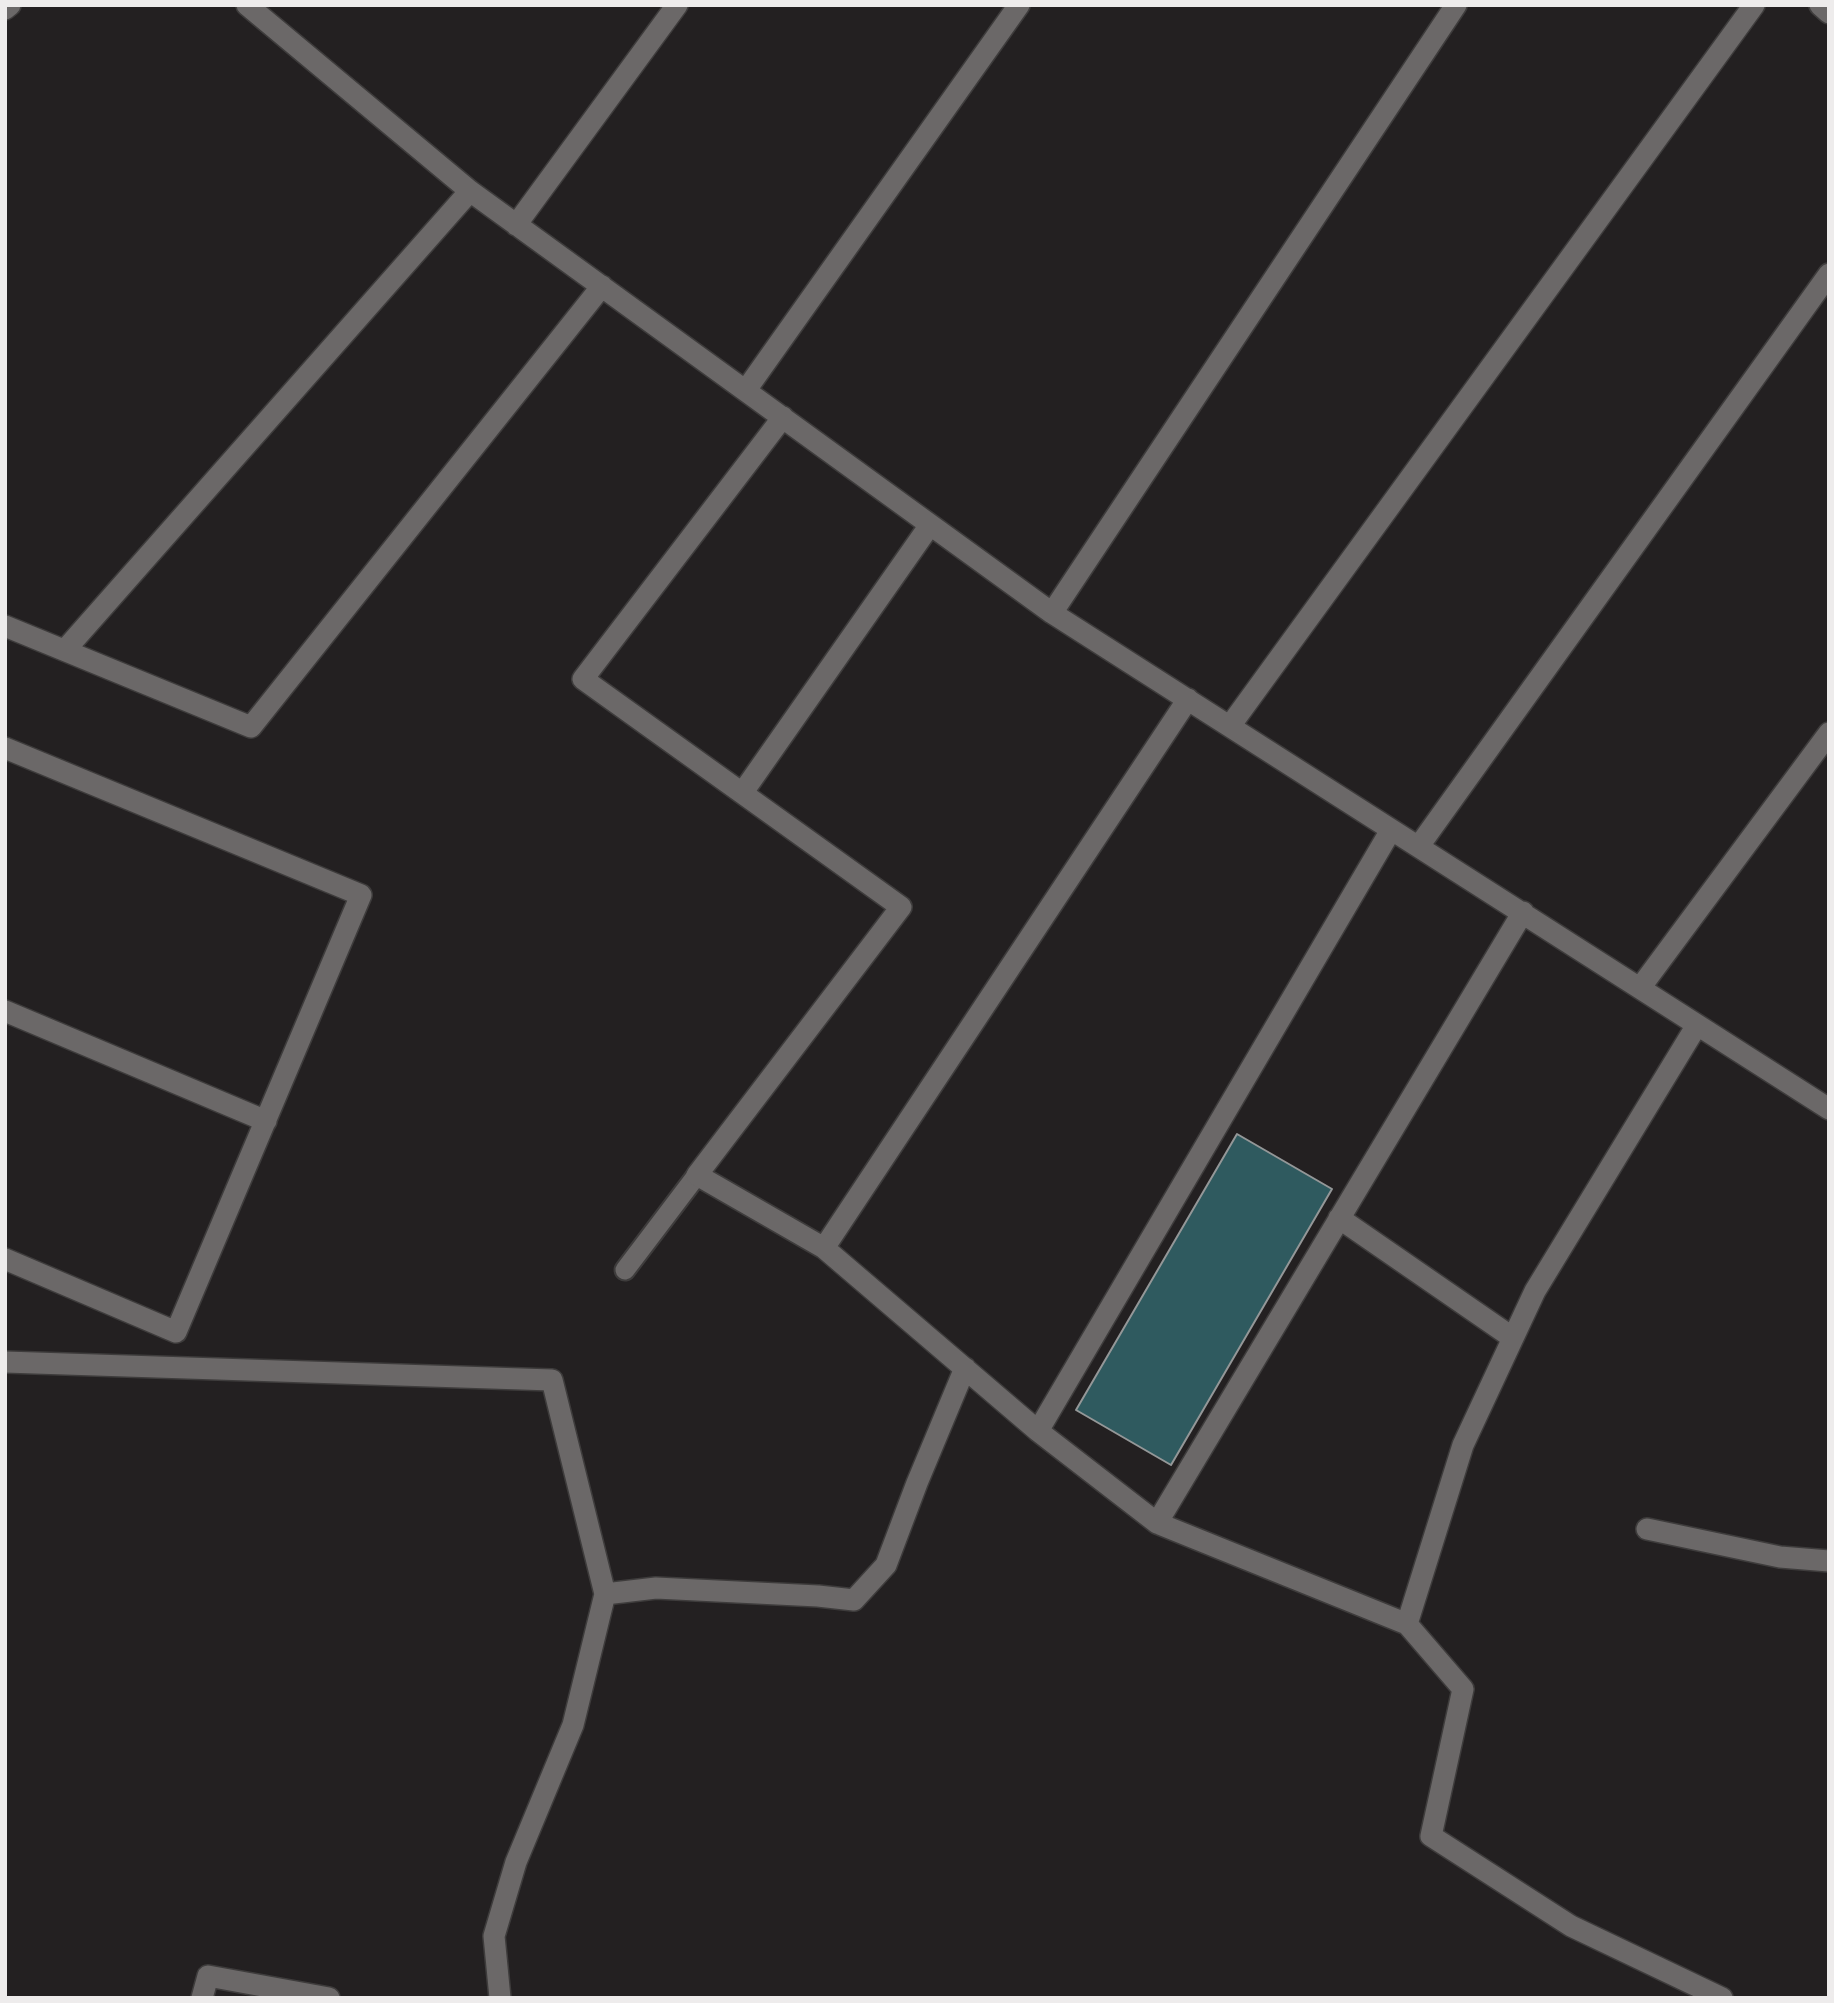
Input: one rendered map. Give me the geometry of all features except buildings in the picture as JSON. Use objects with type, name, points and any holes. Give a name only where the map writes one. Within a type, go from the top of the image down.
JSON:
[{"type":"street","points":[[5,9],[10,5]]},
{"type":"street","points":[[247,5],[470,191],[1052,613],[1829,1109]]},
{"type":"street","points":[[516,225],[677,5]]},
{"type":"street","points":[[746,390],[1019,5]]},
{"type":"street","points":[[1052,613],[1456,5]]},
{"type":"street","points":[[1230,726],[1754,5]]},
{"type":"street","points":[[1820,5],[1829,13]]},
{"type":"street","points":[[65,650],[470,191]]},
{"type":"street","points":[[1419,846],[1829,274]]},
{"type":"street","points":[[5,625],[251,727],[602,286]]},
{"type":"street","points":[[783,417],[583,679],[901,907],[696,1175],[824,1248],[1038,1430],[1157,1523],[1406,1624],[1463,1689],[1431,1836],[1571,1926],[1722,1998]]},
{"type":"street","points":[[743,792],[930,525]]},
{"type":"street","points":[[824,1248],[1188,699]]},
{"type":"street","points":[[1640,988],[1829,733]]},
{"type":"street","points":[[5,748],[361,895],[176,1332],[5,1259]]},
{"type":"street","points":[[1038,1430],[1391,830]]},
{"type":"street","points":[[1157,1523],[1523,912]]},
{"type":"street","points":[[5,1011],[265,1121]]},
{"type":"street","points":[[1406,1624],[1463,1445],[1535,1291],[1697,1025]]},
{"type":"street","points":[[1339,1218],[1513,1338]]},
{"type":"street","points":[[5,1362],[552,1380],[605,1594],[573,1725],[516,1862],[494,1936],[499,1998]]},
{"type":"street","points":[[605,1594],[656,1588],[854,1600],[886,1565],[965,1368]]},
{"type":"street","points":[[1647,1529],[1780,1557],[1829,1561]]},
{"type":"street","points":[[202,1998],[208,1976],[329,1998]]},
{"type":"lane","points":[[625,1270],[696,1175]]}]
